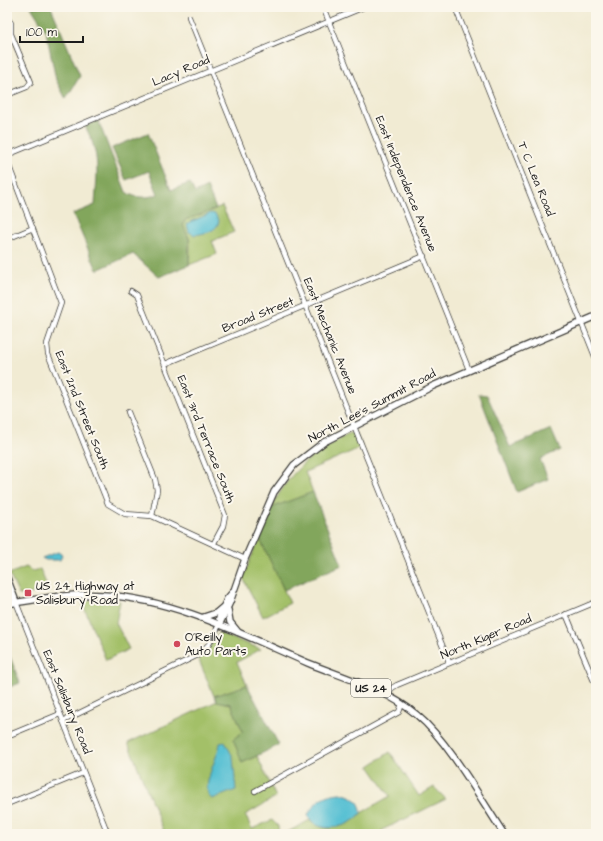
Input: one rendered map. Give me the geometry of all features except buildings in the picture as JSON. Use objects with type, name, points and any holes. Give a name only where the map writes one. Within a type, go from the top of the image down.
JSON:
[{"type":"main road","name":"North Lee's Summit Road","points":[[218,625],[274,492],[286,475],[309,452],[355,426],[433,386],[596,316]]},
{"type":"main road","name":"East Salisbury Road","points":[[7,578],[16,602]]},
{"type":"main road","name":"US 24","points":[[7,604],[70,595],[110,595],[163,605],[218,625],[387,696],[402,704],[422,720],[442,743],[504,834]]},
{"type":"main road","points":[[200,618],[216,613],[226,606],[230,622],[240,634]]},
{"type":"street","name":"East Independence Avenue","points":[[323,7],[469,370]]},
{"type":"street","name":"Lacy Road","points":[[7,155],[364,7]]},
{"type":"street","name":"T C Lea Road","points":[[456,7],[596,359]]},
{"type":"street","name":"East Mechanic Avenue","points":[[189,17],[307,306],[449,662]]},
{"type":"street","points":[[7,18],[11,23],[9,32],[31,78],[27,87],[7,95]]},
{"type":"street","name":"East 2nd Street South","points":[[7,160],[61,303],[47,344],[48,354],[108,504],[125,514],[152,516],[214,543],[245,559]]},
{"type":"street","points":[[7,239],[33,228]]},
{"type":"street","name":"Broad Street","points":[[165,364],[424,256]]},
{"type":"street","name":"East 3rd Terrace South","points":[[131,290],[137,295],[225,515],[223,526],[214,543]]},
{"type":"street","points":[[128,412],[155,479],[157,490],[152,516]]},
{"type":"street","name":"East Salisbury Road","points":[[16,602],[107,834]]},
{"type":"street","name":"North Kiger Road","points":[[387,696],[392,688],[397,685],[449,662],[596,602]]},
{"type":"street","points":[[566,614],[596,686]]},
{"type":"street","points":[[63,721],[198,655],[209,644],[218,625]]},
{"type":"street","points":[[255,791],[399,712],[402,704]]},
{"type":"street","points":[[7,736],[60,714]]},
{"type":"street","points":[[7,804],[84,773]]},
{"type":"green space","points":[[31,7],[51,7],[80,76],[66,99],[56,80],[46,31]]},
{"type":"green space","points":[[98,120],[126,192],[134,196],[142,197],[158,194],[149,171],[126,180],[112,148],[148,133],[171,190],[190,183],[195,193],[207,187],[216,209],[185,220],[183,225],[189,239],[189,265],[159,277],[133,254],[97,270],[73,214],[95,205],[97,173],[96,155],[94,146],[85,126]]},
{"type":"green space","points":[[222,206],[234,232],[212,241],[217,254],[189,265],[190,241],[184,228],[185,220]]},
{"type":"green space","points":[[479,394],[487,395],[510,447],[551,429],[560,450],[540,459],[548,479],[517,492]]},
{"type":"green space","points":[[351,433],[356,434],[362,447],[305,472],[313,492],[271,508],[287,482],[304,463],[314,455]]},
{"type":"green space","points":[[313,492],[342,565],[284,590],[259,537],[271,508]]},
{"type":"green space","points":[[259,537],[290,603],[263,617],[243,578]]},
{"type":"green space","points":[[26,567],[32,571],[40,569],[49,591],[19,595],[9,574]]},
{"type":"green space","points":[[81,600],[120,601],[116,623],[129,649],[106,660]]},
{"type":"green space","points":[[219,633],[261,649],[237,662],[247,685],[214,696],[198,658],[208,649]]},
{"type":"green space","points":[[7,649],[20,683],[7,688]]},
{"type":"green space","points":[[247,685],[279,745],[242,763],[233,739],[243,732],[231,704],[217,701],[214,696]]},
{"type":"green space","points":[[217,701],[231,704],[243,732],[242,763],[257,756],[276,797],[245,815],[252,829],[272,820],[278,826],[279,834],[165,834],[128,743]]},
{"type":"green space","points":[[390,752],[419,796],[434,787],[446,799],[382,830],[384,834],[284,834],[310,820],[325,828],[342,825],[351,821],[361,813],[390,796],[369,766]]},
{"type":"water","points":[[211,213],[215,214],[219,220],[216,227],[206,233],[195,235],[189,232],[187,225],[188,223]]},
{"type":"water","points":[[58,552],[62,555],[60,560],[46,560],[42,558]]},
{"type":"water","points":[[225,742],[233,757],[236,790],[212,799],[208,795],[207,788],[210,772],[220,743]]},
{"type":"water","points":[[340,793],[355,799],[361,808],[361,813],[350,823],[334,828],[318,826],[312,822],[308,815],[317,802],[330,795]]},
{"type":"place","name":"US 24 Highway at Salisbury Road","points":[[28,593]]},
{"type":"place","name":"O'Reilly Auto Parts","points":[[177,644]]}]
